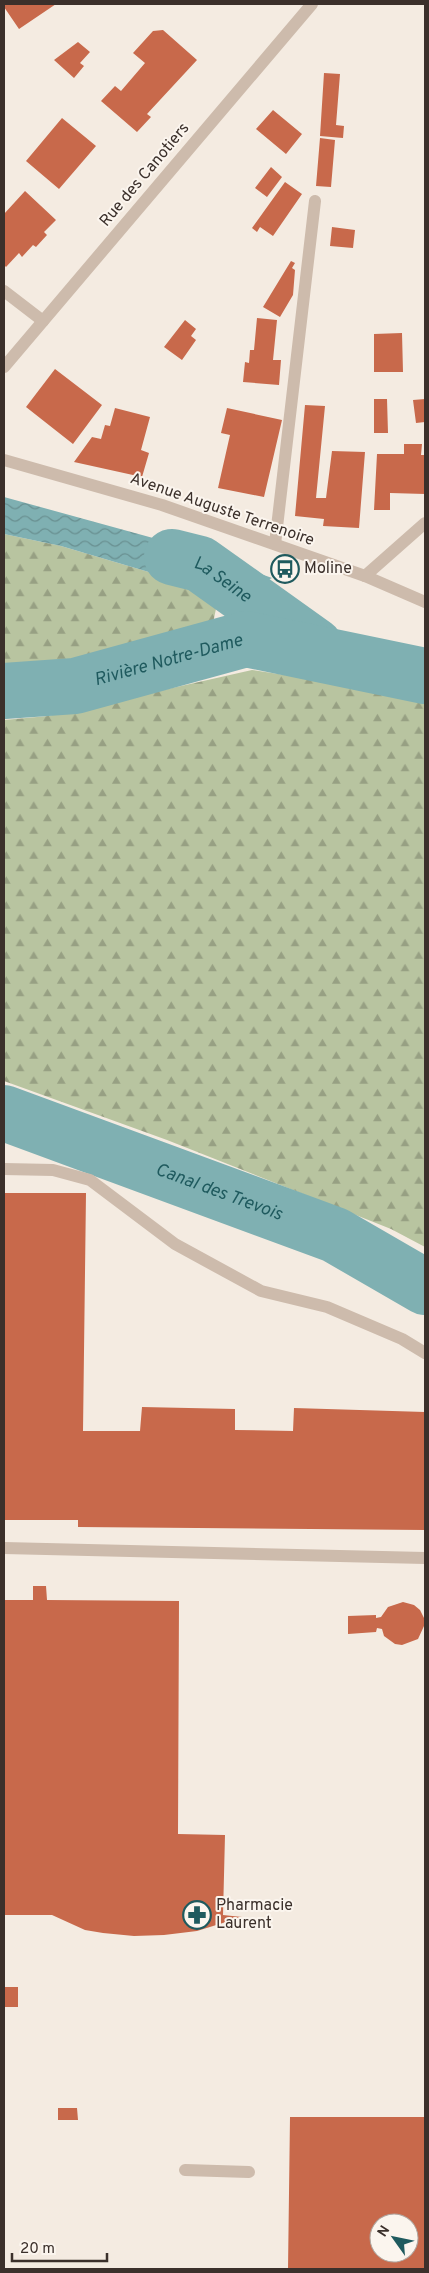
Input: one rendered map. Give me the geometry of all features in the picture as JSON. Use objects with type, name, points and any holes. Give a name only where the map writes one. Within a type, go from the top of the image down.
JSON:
[{"type":"street","name":"Rue des Canotiers","points":[[4,368],[312,4]]},
{"type":"street","points":[[275,544],[315,201]]},
{"type":"street","points":[[4,291],[43,321]]},
{"type":"street","name":"Avenue Auguste Terrenoire","points":[[4,460],[162,505],[365,576],[425,602]]},
{"type":"street","points":[[365,576],[425,523]]},
{"type":"street","points":[[4,1169],[53,1170],[90,1180],[175,1244],[261,1291],[327,1307],[402,1339],[425,1353]]},
{"type":"street","points":[[4,1548],[425,1558]]},
{"type":"street","points":[[185,2170],[249,2172]]},
{"type":"green space","points":[[4,534],[61,546],[206,589],[217,604],[213,623],[165,643],[66,663],[4,667]]},
{"type":"green space","points":[[252,670],[408,694],[425,702],[425,1247],[391,1229],[167,1140],[4,1081],[4,720],[48,716]]},
{"type":"water","points":[[4,497],[193,549],[272,578],[217,604],[206,589],[61,546],[4,534]]},
{"type":"building","points":[[4,4],[56,4],[19,29],[4,7]]},
{"type":"building","points":[[163,30],[197,60],[147,114],[151,117],[137,132],[101,101],[115,86],[121,91],[145,63],[133,53],[153,31]]},
{"type":"building","points":[[78,42],[90,52],[80,63],[84,66],[74,78],[54,60]]},
{"type":"building","points":[[324,73],[340,74],[336,125],[344,126],[343,138],[320,136]]},
{"type":"building","points":[[273,110],[302,134],[286,154],[256,129]]},
{"type":"building","points":[[62,118],[96,146],[59,189],[26,161]]},
{"type":"building","points":[[320,138],[335,140],[331,187],[316,186]]},
{"type":"building","points":[[271,167],[282,177],[267,197],[255,188]]},
{"type":"building","points":[[285,182],[302,194],[273,236],[260,227],[257,232],[252,228]]},
{"type":"building","points":[[25,191],[56,220],[44,232],[47,235],[36,247],[33,245],[22,257],[19,253],[6,267],[4,265],[4,214]]},
{"type":"building","points":[[332,227],[355,230],[353,248],[330,246]]},
{"type":"building","points":[[291,261],[295,263],[292,268],[295,270],[293,295],[280,317],[263,307]]},
{"type":"building","points":[[257,318],[277,320],[273,360],[281,360],[279,385],[243,382],[245,362],[249,363],[250,350],[254,350]]},
{"type":"building","points":[[185,320],[196,329],[191,336],[196,340],[182,360],[164,347]]},
{"type":"building","points":[[402,333],[403,372],[374,372],[374,334]]},
{"type":"building","points":[[55,369],[102,405],[73,444],[26,407]]},
{"type":"building","points":[[374,399],[387,399],[388,433],[374,433]]},
{"type":"building","points":[[425,399],[425,422],[416,423],[413,400]]},
{"type":"building","points":[[305,405],[325,406],[316,498],[326,498],[332,451],[365,452],[359,528],[323,526],[324,519],[295,516]]},
{"type":"building","points":[[115,408],[150,417],[141,450],[149,453],[142,477],[74,462],[92,437],[101,439],[105,425],[110,426]]},
{"type":"building","points":[[227,408],[282,420],[264,497],[218,488],[230,435],[221,433]]},
{"type":"building","points":[[404,444],[422,444],[421,455],[425,455],[425,494],[390,493],[390,510],[374,510],[377,454],[404,454]]},
{"type":"building","points":[[4,1193],[86,1193],[83,1431],[140,1431],[142,1407],[235,1409],[235,1430],[293,1431],[294,1408],[425,1412],[425,1530],[78,1527],[78,1520],[4,1520]]},
{"type":"building","points":[[33,1586],[46,1586],[47,1600],[179,1601],[178,1834],[225,1835],[223,1915],[242,1917],[197,1931],[134,1936],[85,1930],[52,1915],[4,1915],[4,1600],[33,1600]]},
{"type":"building","points":[[403,1602],[414,1605],[420,1610],[424,1618],[424,1626],[418,1639],[402,1645],[395,1644],[384,1636],[382,1629],[377,1628],[376,1632],[348,1634],[348,1616],[376,1615],[376,1618],[381,1617],[388,1607]]},
{"type":"building","points":[[4,1987],[18,1987],[18,2007],[4,2007]]},
{"type":"building","points":[[58,2108],[77,2108],[78,2120],[58,2120]]},
{"type":"building","points":[[290,2117],[425,2117],[425,2269],[288,2269]]},
{"type":"waterway","name":"La Seine","points":[[172,557],[200,564],[315,646]]},
{"type":"waterway","name":"Rivière Notre-Dame","points":[[4,691],[75,686],[246,639],[425,676]]},
{"type":"waterway","name":"Canal des Trevois","points":[[4,1113],[335,1235],[425,1287]]},
{"type":"place","name":"Moline","points":[[285,569]]},
{"type":"place","name":"Pharmacie Laurent","points":[[197,1915]]}]
